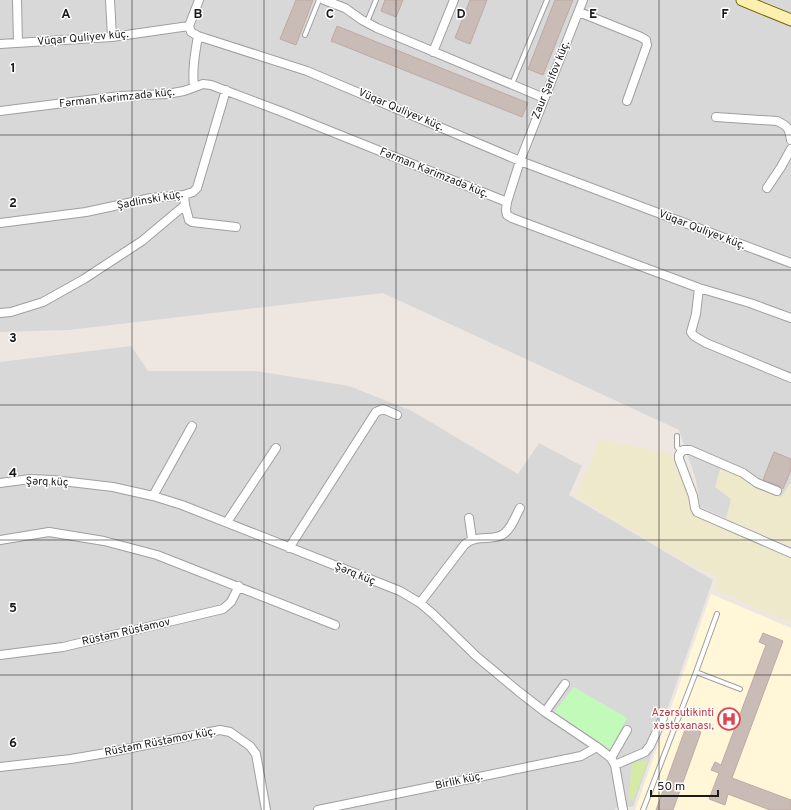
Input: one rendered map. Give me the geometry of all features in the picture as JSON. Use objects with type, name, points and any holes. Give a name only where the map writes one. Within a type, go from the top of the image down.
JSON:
[{"type":"street","points":[[17,0],[18,43]]},
{"type":"street","points":[[110,0],[112,37]]},
{"type":"street","points":[[194,87],[194,56],[198,36],[191,32],[189,26],[199,0]]},
{"type":"street","points":[[324,0],[345,8],[366,23],[544,98]]},
{"type":"street","points":[[432,52],[454,0]]},
{"type":"street","name":"Zaur Şərifov küç.","points":[[507,202],[520,161],[583,0]]},
{"type":"street","points":[[742,0],[791,20]]},
{"type":"street","points":[[579,12],[642,37],[646,40],[647,45],[627,100]]},
{"type":"street","name":"Vüqar Quliyev küç.","points":[[0,44],[112,37],[189,26]]},
{"type":"street","name":"Vüqar Quliyev küç.","points":[[198,36],[307,71],[520,161],[791,264]]},
{"type":"street","name":"Fərman Kərimzadə küç.","points":[[0,111],[120,96],[167,94],[184,91],[203,84],[211,85],[507,202]]},
{"type":"street","name":"Şadlinski küç.","points":[[0,223],[86,212],[151,198],[184,195],[193,192],[197,188],[226,90]]},
{"type":"street","points":[[716,117],[777,121],[784,124],[789,129],[791,140]]},
{"type":"street","points":[[767,188],[791,149]]},
{"type":"street","points":[[184,195],[189,220],[192,222],[236,227]]},
{"type":"street","points":[[507,202],[507,215],[512,218],[699,288],[750,303],[791,318]]},
{"type":"street","points":[[0,313],[11,312],[43,302],[84,279],[142,241],[185,205]]},
{"type":"street","points":[[699,288],[696,314],[691,332],[694,336],[706,343],[791,378]]},
{"type":"street","points":[[290,548],[376,412],[382,409],[397,415]]},
{"type":"street","points":[[153,496],[192,426]]},
{"type":"street","points":[[227,522],[276,448]]},
{"type":"street","points":[[777,491],[757,483],[743,473],[690,450],[681,452],[679,459],[697,512],[791,553]]},
{"type":"street","name":"Şərq küç","points":[[0,484],[30,479],[53,480],[113,487],[153,496],[227,522],[400,591],[420,603],[438,618],[490,669],[545,712],[597,747],[613,761]]},
{"type":"street","points":[[420,603],[465,544],[472,539],[502,535],[509,528],[520,508]]},
{"type":"street","points":[[469,518],[472,539]]},
{"type":"street","points":[[0,540],[48,532],[104,541],[157,554],[335,625]]},
{"type":"street","name":"Rüstəm Rüstəmov","points":[[0,655],[63,647],[223,610],[231,602],[239,586]]},
{"type":"street","points":[[545,712],[565,684]]},
{"type":"street","points":[[613,761],[644,752],[650,746],[663,718]]},
{"type":"street","name":"Rüstəm Rüstəmov küç.","points":[[0,767],[71,759],[220,730],[230,732],[250,746],[256,754],[266,810]]},
{"type":"street","points":[[623,810],[613,761],[627,730]]},
{"type":"street","name":"Birlik küç.","points":[[318,810],[581,756],[597,747]]},
{"type":"lane","points":[[305,35],[319,0]]},
{"type":"lane","points":[[366,23],[376,0]]},
{"type":"lane","points":[[512,84],[547,0]]},
{"type":"lane","points":[[677,436],[676,447],[681,452]]},
{"type":"lane","points":[[643,810],[717,614]]},
{"type":"lane","points":[[696,672],[740,689]]},
{"type":"shaded area","points":[[0,0],[791,0],[791,546],[700,507],[696,480],[679,430],[383,293],[69,330],[0,332]]},
{"type":"shaded area","points":[[131,346],[148,371],[256,371],[349,386],[412,411],[518,474],[539,443],[582,466],[569,495],[713,580],[633,807],[617,807],[614,810],[0,810],[0,362]]},
{"type":"shaded area","points":[[600,440],[669,453],[680,467],[692,513],[791,556],[791,623],[715,589],[718,578],[675,556],[575,496]]},
{"type":"shaded area","points":[[721,466],[745,478],[753,486],[781,497],[791,484],[791,546],[726,519],[731,499],[715,487]]},
{"type":"shaded area","name":"Azərsutikinti xəstəxanası,","points":[[711,594],[791,628],[791,810],[635,810]]},
{"type":"green space","points":[[574,687],[627,718],[610,749],[554,712]]},
{"type":"green space","points":[[648,760],[633,801],[629,799],[632,763]]},
{"type":"building","points":[[296,0],[313,0],[296,45],[280,39]]},
{"type":"building","points":[[385,0],[403,0],[396,17],[381,11]]},
{"type":"building","points":[[470,0],[487,0],[470,44],[455,38]]},
{"type":"building","points":[[555,0],[573,0],[543,75],[528,69]]},
{"type":"building","points":[[337,26],[528,103],[522,117],[331,41]]},
{"type":"building","points":[[774,452],[791,459],[791,470],[783,489],[763,480]]},
{"type":"building","points":[[763,633],[783,641],[732,778],[791,800],[791,810],[770,810],[728,794],[725,805],[709,799],[719,773],[711,770],[715,762],[721,765],[766,645],[759,642]]},
{"type":"building","points":[[686,727],[701,732],[673,810],[656,810]]},
{"type":"place","name":"Azərsutikinti xəstəxanası,","points":[[729,719]]}]
